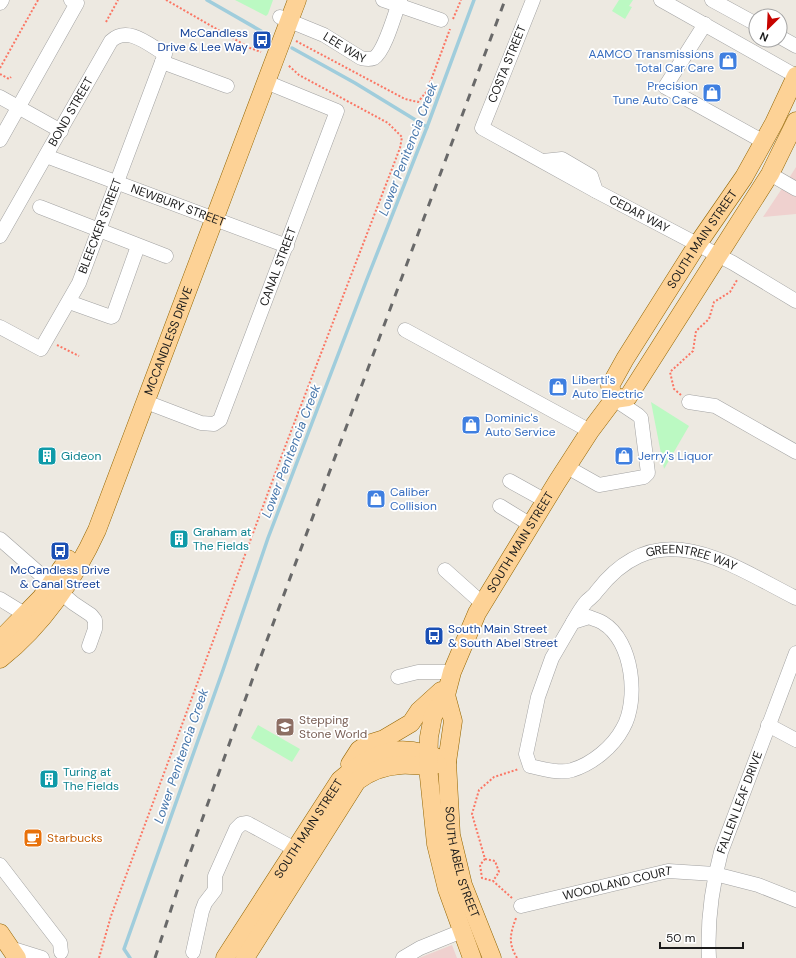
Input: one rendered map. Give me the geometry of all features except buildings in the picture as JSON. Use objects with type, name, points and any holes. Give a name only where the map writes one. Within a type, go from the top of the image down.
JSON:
[{"type":"main road","name":"MCCANDLESS DRIVE","points":[[0,659],[29,632],[56,589],[97,502],[131,408],[266,82],[284,19],[286,0]]},
{"type":"main road","name":"MCCANDLESS DRIVE","points":[[0,640],[56,589],[80,563],[97,530],[146,402],[210,217],[284,19],[297,0]]},
{"type":"main road","name":"SOUTH MAIN STREET","points":[[614,399],[610,386],[697,245],[744,177],[764,142],[796,76]]},
{"type":"main road","name":"SOUTH MAIN STREET","points":[[428,760],[433,716],[449,683],[462,645],[483,604],[531,524],[590,431],[614,399],[628,397],[770,174],[796,121]]},
{"type":"main road","points":[[447,762],[453,720],[449,683]]},
{"type":"main road","points":[[340,780],[359,750],[368,744],[384,739],[405,728],[411,723],[418,711],[449,683]]},
{"type":"main road","name":"SOUTH MAIN STREET","points":[[245,958],[257,924],[295,849],[340,780],[360,763],[374,756],[401,750],[428,760],[447,762]]},
{"type":"main road","name":"SOUTH MAIN STREET","points":[[225,958],[257,924],[357,781],[368,772],[381,768],[428,760]]},
{"type":"main road","name":"SOUTH ABEL STREET","points":[[428,760],[436,844],[447,889],[470,957]]},
{"type":"main road","name":"SOUTH ABEL STREET","points":[[447,762],[451,834],[456,858],[463,885],[490,953]]},
{"type":"main road","points":[[0,933],[13,953]]},
{"type":"main road","points":[[470,957],[490,953]]},
{"type":"street","points":[[384,0],[399,3],[448,23]]},
{"type":"street","name":"COSTA STREET","points":[[482,128],[533,0]]},
{"type":"street","points":[[661,0],[796,76]]},
{"type":"street","points":[[712,0],[748,20]]},
{"type":"street","points":[[0,140],[19,108],[74,2]]},
{"type":"street","name":"LEE WAY","points":[[284,19],[324,35],[361,58],[368,60],[374,57],[382,47],[399,3]]},
{"type":"street","points":[[705,24],[665,87],[764,142]]},
{"type":"street","name":"BOND STREET","points":[[0,236],[115,37],[125,34],[131,35],[163,58]]},
{"type":"street","points":[[163,58],[228,86]]},
{"type":"street","name":"BLEECKER STREET","points":[[0,327],[40,349],[69,302],[79,283],[163,58]]},
{"type":"street","name":"CANAL STREET","points":[[146,402],[201,423],[214,424],[220,420],[287,246],[337,111],[266,82]]},
{"type":"street","points":[[0,98],[61,131]]},
{"type":"street","name":"CEDAR WAY","points":[[482,128],[596,191],[743,269],[796,301]]},
{"type":"street","name":"NEWBURY STREET","points":[[46,156],[287,246]]},
{"type":"street","points":[[770,174],[796,189]]},
{"type":"street","points":[[40,207],[166,256]]},
{"type":"street","points":[[69,302],[110,318],[113,316],[138,246]]},
{"type":"street","points":[[405,330],[590,431]]},
{"type":"street","points":[[567,467],[599,485],[644,477],[648,473],[641,418],[614,399]]},
{"type":"street","points":[[689,402],[715,406],[796,452]]},
{"type":"street","points":[[510,480],[546,501]]},
{"type":"street","points":[[500,506],[531,524]]},
{"type":"street","points":[[0,539],[56,589],[91,615],[95,620],[95,629],[89,646]]},
{"type":"street","name":"GREENTREE WAY","points":[[530,766],[526,754],[530,731],[538,697],[552,658],[587,600],[595,594],[610,575],[636,556],[658,549],[693,550],[723,561],[796,598]]},
{"type":"street","points":[[445,570],[483,604]]},
{"type":"street","points":[[530,766],[548,770],[571,771],[592,761],[605,750],[623,729],[631,707],[632,686],[628,656],[612,630],[603,622],[596,609],[595,594]]},
{"type":"street","points":[[0,599],[26,615]]},
{"type":"street","points":[[573,622],[589,617],[603,622]]},
{"type":"street","name":"FALLEN LEAF DRIVE","points":[[709,958],[709,912],[715,874],[732,822],[796,653]]},
{"type":"street","points":[[398,677],[418,672],[449,683]]},
{"type":"street","points":[[768,725],[796,740]]},
{"type":"street","points":[[193,952],[202,911],[205,903],[215,890],[215,876],[236,829],[241,824],[247,823],[295,849]]},
{"type":"street","points":[[0,865],[60,943],[61,956]]},
{"type":"street","name":"WOODLAND COURT","points":[[521,906],[668,871],[715,874],[758,885],[796,900]]},
{"type":"street","points":[[403,958],[420,948],[462,931]]},
{"type":"street","points":[[13,953],[42,958]]},
{"type":"path","points":[[0,68],[38,0]]},
{"type":"path","points":[[106,22],[118,0]]},
{"type":"path","points":[[166,0],[250,48],[261,52]]},
{"type":"path","points":[[293,40],[310,47],[405,99],[418,102],[426,91],[448,23],[460,0]]},
{"type":"path","points":[[99,958],[112,916],[280,462],[400,148],[402,137],[388,122],[299,75],[285,62]]},
{"type":"path","points":[[0,74],[9,79],[10,78]]},
{"type":"path","points":[[689,402],[674,389],[670,372],[693,351],[696,331],[709,319],[714,302],[730,292],[743,269]]},
{"type":"path","points":[[57,345],[79,356]]},
{"type":"path","points":[[485,859],[472,814],[479,790],[494,777],[530,766]]},
{"type":"path","points":[[485,859],[480,866],[482,878],[493,881],[521,906],[512,928],[510,947],[517,958]]},
{"type":"path","points":[[485,859],[495,861],[499,872],[493,881]]},
{"type":"shaded area","points":[[796,167],[796,214],[763,217],[791,175]]},
{"type":"shaded area","points":[[452,945],[457,958],[419,958]]},
{"type":"green space","points":[[235,0],[273,0],[266,16]]},
{"type":"green space","points":[[619,0],[633,0],[629,6],[632,7],[625,19],[612,11]]},
{"type":"green space","points":[[651,402],[689,426],[664,469]]},
{"type":"green space","points":[[258,725],[300,749],[292,762],[251,738]]},
{"type":"waterway","points":[[207,0],[261,31]]},
{"type":"waterway","name":"Lower Penitencia Creek","points":[[130,958],[124,949],[268,538],[427,127],[474,0]]},
{"type":"waterway","points":[[292,48],[355,83],[427,127]]},
{"type":"railway","points":[[155,958],[184,870],[254,675],[505,0]]},
{"type":"place","name":"McCandless Drive & Lee Way","points":[[262,40]]},
{"type":"place","name":"AAMCO Transmissions Total Car Care","points":[[728,61]]},
{"type":"place","name":"Precision Tune Auto Care","points":[[712,93]]},
{"type":"place","name":"Liberti's Auto Electric","points":[[558,387]]},
{"type":"place","name":"Dominic's Auto Service","points":[[471,425]]},
{"type":"place","name":"Gideon","points":[[47,456]]},
{"type":"place","name":"Jerry's Liquor","points":[[624,456]]},
{"type":"place","name":"Caliber Collision","points":[[376,499]]},
{"type":"place","name":"Graham at The Fields","points":[[179,539]]},
{"type":"place","name":"McCandless Drive & Canal Street","points":[[60,551]]},
{"type":"place","name":"South Main Street & South Abel Street","points":[[434,636]]},
{"type":"place","name":"Stepping Stone World","points":[[285,727]]},
{"type":"place","name":"Turing at The Fields","points":[[49,779]]},
{"type":"place","name":"Starbucks","points":[[33,838]]}]
